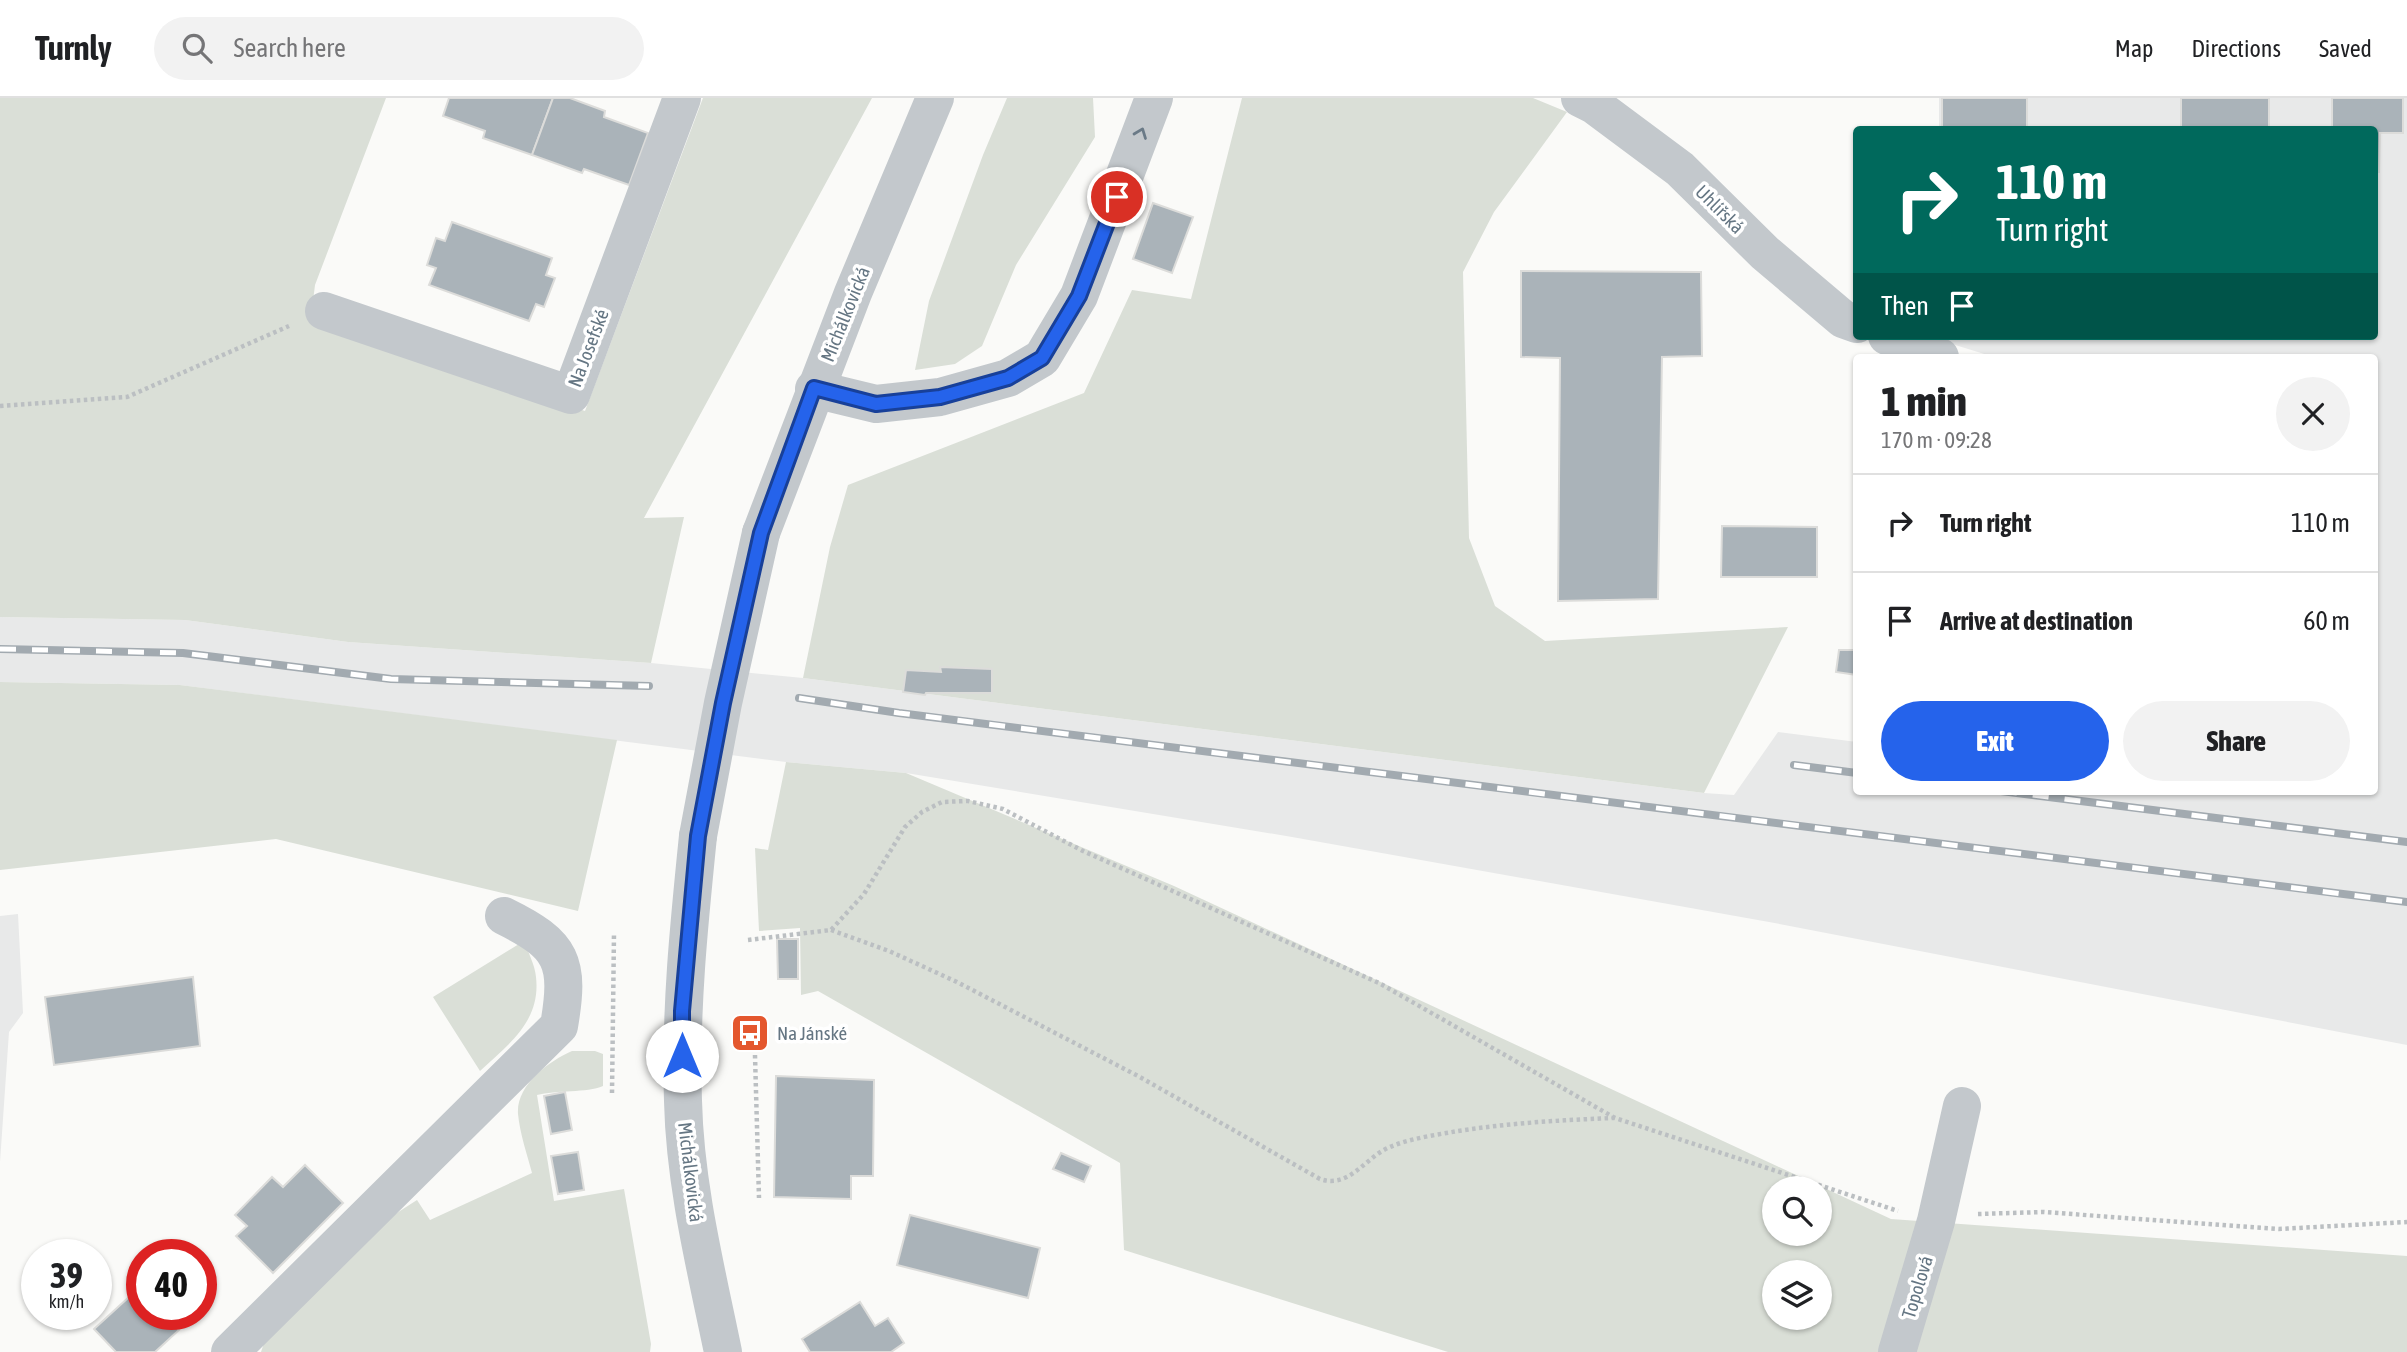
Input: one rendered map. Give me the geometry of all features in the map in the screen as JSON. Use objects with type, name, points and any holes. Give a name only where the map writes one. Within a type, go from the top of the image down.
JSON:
[{"type":"street","name":"Na Josefské","points":[[324,311],[571,395],[682,98]]},
{"type":"street","name":"Michálkovická","points":[[720,1336],[690,1191],[682,1102],[682,1011],[698,836],[723,703],[761,533],[814,388],[935,98]]},
{"type":"street","points":[[814,388],[876,404],[940,397],[1008,378],[1042,358],[1079,296],[1154,98]]},
{"type":"street","name":"Uhlířská","points":[[1580,98],[1594,105],[1680,169],[1765,253],[1843,319],[1853,323]]},
{"type":"street","points":[[1897,340],[1932,354]]},
{"type":"street","points":[[230,1352],[559,1026],[565,990],[557,953],[533,930],[504,916]]},
{"type":"street","name":"Topolová","points":[[1897,1352],[1936,1221],[1962,1106]]},
{"type":"path","points":[[0,406],[127,397],[324,311]]},
{"type":"path","points":[[831,930],[864,894],[905,827],[922,812],[942,802],[968,801],[1003,809],[1083,851],[1379,983],[1615,1118],[1868,1202],[1936,1221],[1990,1213],[2043,1212],[2279,1229],[2407,1222]]},
{"type":"path","points":[[748,940],[831,930],[889,951],[957,982],[1138,1076],[1328,1182],[1343,1180],[1388,1147],[1431,1135],[1514,1123],[1615,1118]]},
{"type":"path","points":[[612,1093],[614,933]]},
{"type":"path","points":[[754,1020],[759,1198]]},
{"type":"shaded area","points":[[0,98],[386,98],[315,285],[311,317],[585,411],[703,98],[872,98],[644,518],[684,517],[651,663],[348,642],[185,620],[0,617]]},
{"type":"shaded area","points":[[1007,98],[1093,98],[1095,137],[1016,265],[982,346],[955,364],[915,370],[929,301]]},
{"type":"shaded area","points":[[1242,98],[1533,98],[1567,112],[1494,212],[1463,272],[1469,538],[1495,606],[1545,641],[1788,627],[1704,793],[803,678],[830,547],[848,485],[1084,393],[1132,290],[1191,299]]},
{"type":"shaded area","points":[[1939,98],[2407,98],[2407,1045],[1769,922],[1292,837],[906,773],[786,762],[180,685],[0,682],[0,617],[185,620],[348,642],[651,663],[803,678],[1704,793],[1734,795],[1778,732],[1853,741],[1853,795],[2378,795],[2378,354],[1984,354],[1939,340],[2378,340],[2378,126],[1939,126]]},
{"type":"shaded area","points":[[0,682],[180,685],[617,740],[578,911],[276,839],[0,870]]},
{"type":"shaded area","points":[[786,762],[906,773],[1174,886],[1798,1176],[1762,1176],[1762,1246],[1832,1246],[1832,1192],[1891,1219],[2407,1256],[2407,1352],[1448,1352],[1124,1250],[1120,1163],[818,991],[801,995],[800,928],[759,931],[755,848],[768,850]]},
{"type":"shaded area","points":[[18,914],[23,1013],[9,1032],[0,1162],[0,916]]},
{"type":"shaded area","points":[[524,941],[535,972],[536,993],[533,1006],[521,1030],[480,1071],[433,997]]},
{"type":"shaded area","points":[[572,1051],[595,1051],[603,1054],[603,1086],[537,1095],[554,1201],[624,1189],[651,1344],[650,1352],[261,1352],[266,1337],[389,1218],[417,1200],[430,1220],[532,1173],[518,1114],[522,1093],[544,1068]]},
{"type":"building","points":[[449,98],[553,98],[532,155],[483,138],[485,131],[443,116]]},
{"type":"building","points":[[553,98],[570,98],[605,111],[604,117],[648,133],[629,185],[584,169],[582,173],[532,155]]},
{"type":"building","points":[[1942,98],[2027,98],[2027,126],[1942,126]]},
{"type":"building","points":[[2181,98],[2269,98],[2269,126],[2181,126]]},
{"type":"building","points":[[2332,98],[2403,98],[2403,133],[2380,133],[2379,172],[2378,126],[2332,126]]},
{"type":"building","points":[[1153,203],[1193,217],[1172,273],[1133,259]]},
{"type":"building","points":[[452,222],[552,258],[546,275],[555,278],[544,307],[536,304],[529,321],[429,285],[436,268],[427,265],[436,238],[445,241]]},
{"type":"building","points":[[1521,271],[1701,272],[1702,356],[1662,357],[1658,599],[1558,601],[1560,358],[1521,357]]},
{"type":"building","points":[[1722,526],[1817,527],[1817,577],[1721,577]]},
{"type":"building","points":[[1839,650],[1853,650],[1853,674],[1836,672]]},
{"type":"building","points":[[940,667],[992,669],[992,693],[925,695],[903,692],[906,670],[941,672]]},
{"type":"building","points":[[777,939],[798,939],[798,979],[778,979]]},
{"type":"building","points":[[193,977],[200,1046],[54,1065],[45,997]]},
{"type":"building","points":[[776,1076],[874,1080],[873,1176],[851,1176],[851,1199],[774,1197]]},
{"type":"building","points":[[565,1092],[572,1130],[551,1134],[544,1096]]},
{"type":"building","points":[[578,1152],[584,1190],[558,1194],[551,1156]]},
{"type":"building","points":[[1061,1153],[1091,1166],[1084,1182],[1053,1169]]},
{"type":"building","points":[[305,1165],[343,1203],[273,1273],[236,1236],[247,1226],[235,1215],[272,1177],[283,1187]]},
{"type":"building","points":[[910,1215],[1040,1248],[1028,1298],[897,1265]]},
{"type":"building","points":[[126,1300],[126,1330],[179,1330],[155,1352],[116,1352],[95,1330],[112,1330],[112,1313]]},
{"type":"building","points":[[860,1302],[875,1326],[888,1318],[904,1343],[891,1352],[810,1352],[802,1339]]},
{"type":"railway","points":[[0,649],[183,653],[391,679],[649,686]]},
{"type":"railway","points":[[799,698],[899,713],[2407,902]]},
{"type":"railway","points":[[1794,765],[1853,772]]},
{"type":"railway","points":[[2033,795],[2407,842]]},
{"type":"place","name":"Na Jánské","points":[[750,1033]]},
{"type":"route","points":[[682,1056],[682,1011],[698,836],[723,703],[761,533],[814,388],[876,404],[940,397],[1008,378],[1042,358],[1079,296],[1117,197]]}]
